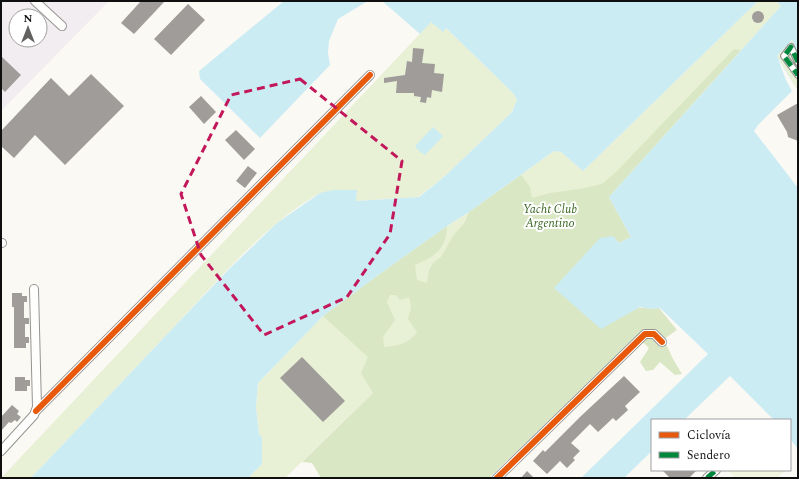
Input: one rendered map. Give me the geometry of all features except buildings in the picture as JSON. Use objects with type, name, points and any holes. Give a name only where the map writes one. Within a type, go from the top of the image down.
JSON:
[{"type":"street","points":[[36,1],[62,26]]},
{"type":"street","points":[[798,62],[791,47],[784,56],[798,75]]},
{"type":"street","points":[[1,451],[36,411],[370,75]]},
{"type":"street","points":[[34,289],[38,404],[36,411]]},
{"type":"street","points":[[497,478],[645,334],[654,334],[662,342]]},
{"type":"highlighted area","points":[[300,79],[402,161],[390,234],[347,297],[264,335],[201,255],[181,194],[231,95]]},
{"type":"shaded area","points":[[1,1],[109,1],[1,111]]},
{"type":"green space","name":"Yacht Club Argentino","points":[[758,1],[776,1],[781,6],[609,197],[517,254],[285,478],[248,478],[262,464],[256,407],[258,383],[323,316],[381,273],[554,151],[561,152],[583,171]]},
{"type":"green space","points":[[431,22],[443,31],[446,28],[513,93],[517,100],[512,112],[445,176],[418,197],[356,201],[320,193],[299,206],[261,237],[225,272],[31,478],[1,478]]},
{"type":"green space","points":[[792,40],[798,52],[798,91],[777,56]]},
{"type":"green space","points":[[734,49],[741,50],[609,197],[631,237],[619,243],[635,309],[659,308],[677,330],[664,339],[682,374],[675,375],[660,362],[653,370],[646,371],[640,362],[649,348],[636,336],[489,478],[321,478],[312,463],[302,462],[373,393],[361,373],[368,357],[323,316],[447,226],[442,247],[434,255],[415,265],[417,280],[427,283],[429,270],[433,263],[441,257],[453,236],[465,222],[469,212],[521,175],[530,187],[532,198],[550,193],[602,184],[616,172]],"holes":[[[390,295],[396,295],[400,300],[409,297],[411,307],[408,319],[417,332],[414,336],[402,344],[384,347],[383,337],[395,320],[387,302]]]},
{"type":"green space","points":[[729,471],[785,471],[777,478],[735,478]]},
{"type":"water","points":[[284,1],[368,1],[338,19],[329,41],[328,53],[330,65],[260,138],[200,79],[199,71]]},
{"type":"water","points":[[382,1],[758,1],[583,171],[561,152],[554,151],[381,273],[323,316],[258,383],[256,407],[259,434],[262,438],[262,464],[248,478],[31,478],[229,269],[277,223],[320,193],[333,190],[357,190],[356,201],[419,197],[445,176],[512,112],[517,100],[513,93],[446,28],[443,32],[431,22],[420,34]]},
{"type":"water","points":[[776,1],[798,1],[798,52],[792,40],[777,56],[798,92],[778,59],[792,91],[758,125],[754,131],[798,188],[798,449],[791,440],[791,419],[773,419],[730,376],[685,419],[651,419],[651,452],[624,478],[581,478],[708,354],[660,308],[651,309],[640,307],[601,329],[554,288],[600,238],[613,236],[619,243],[631,237],[609,197],[781,6]]},
{"type":"water","points":[[433,127],[443,136],[425,155],[415,146]]},
{"type":"marked path","points":[[798,62],[791,47],[784,56],[798,75]]},
{"type":"marked path","points":[[707,478],[715,471]]},
{"type":"cycle path","points":[[36,411],[370,75]]},
{"type":"cycle path","points":[[497,478],[645,334],[654,334],[662,342]]}]
